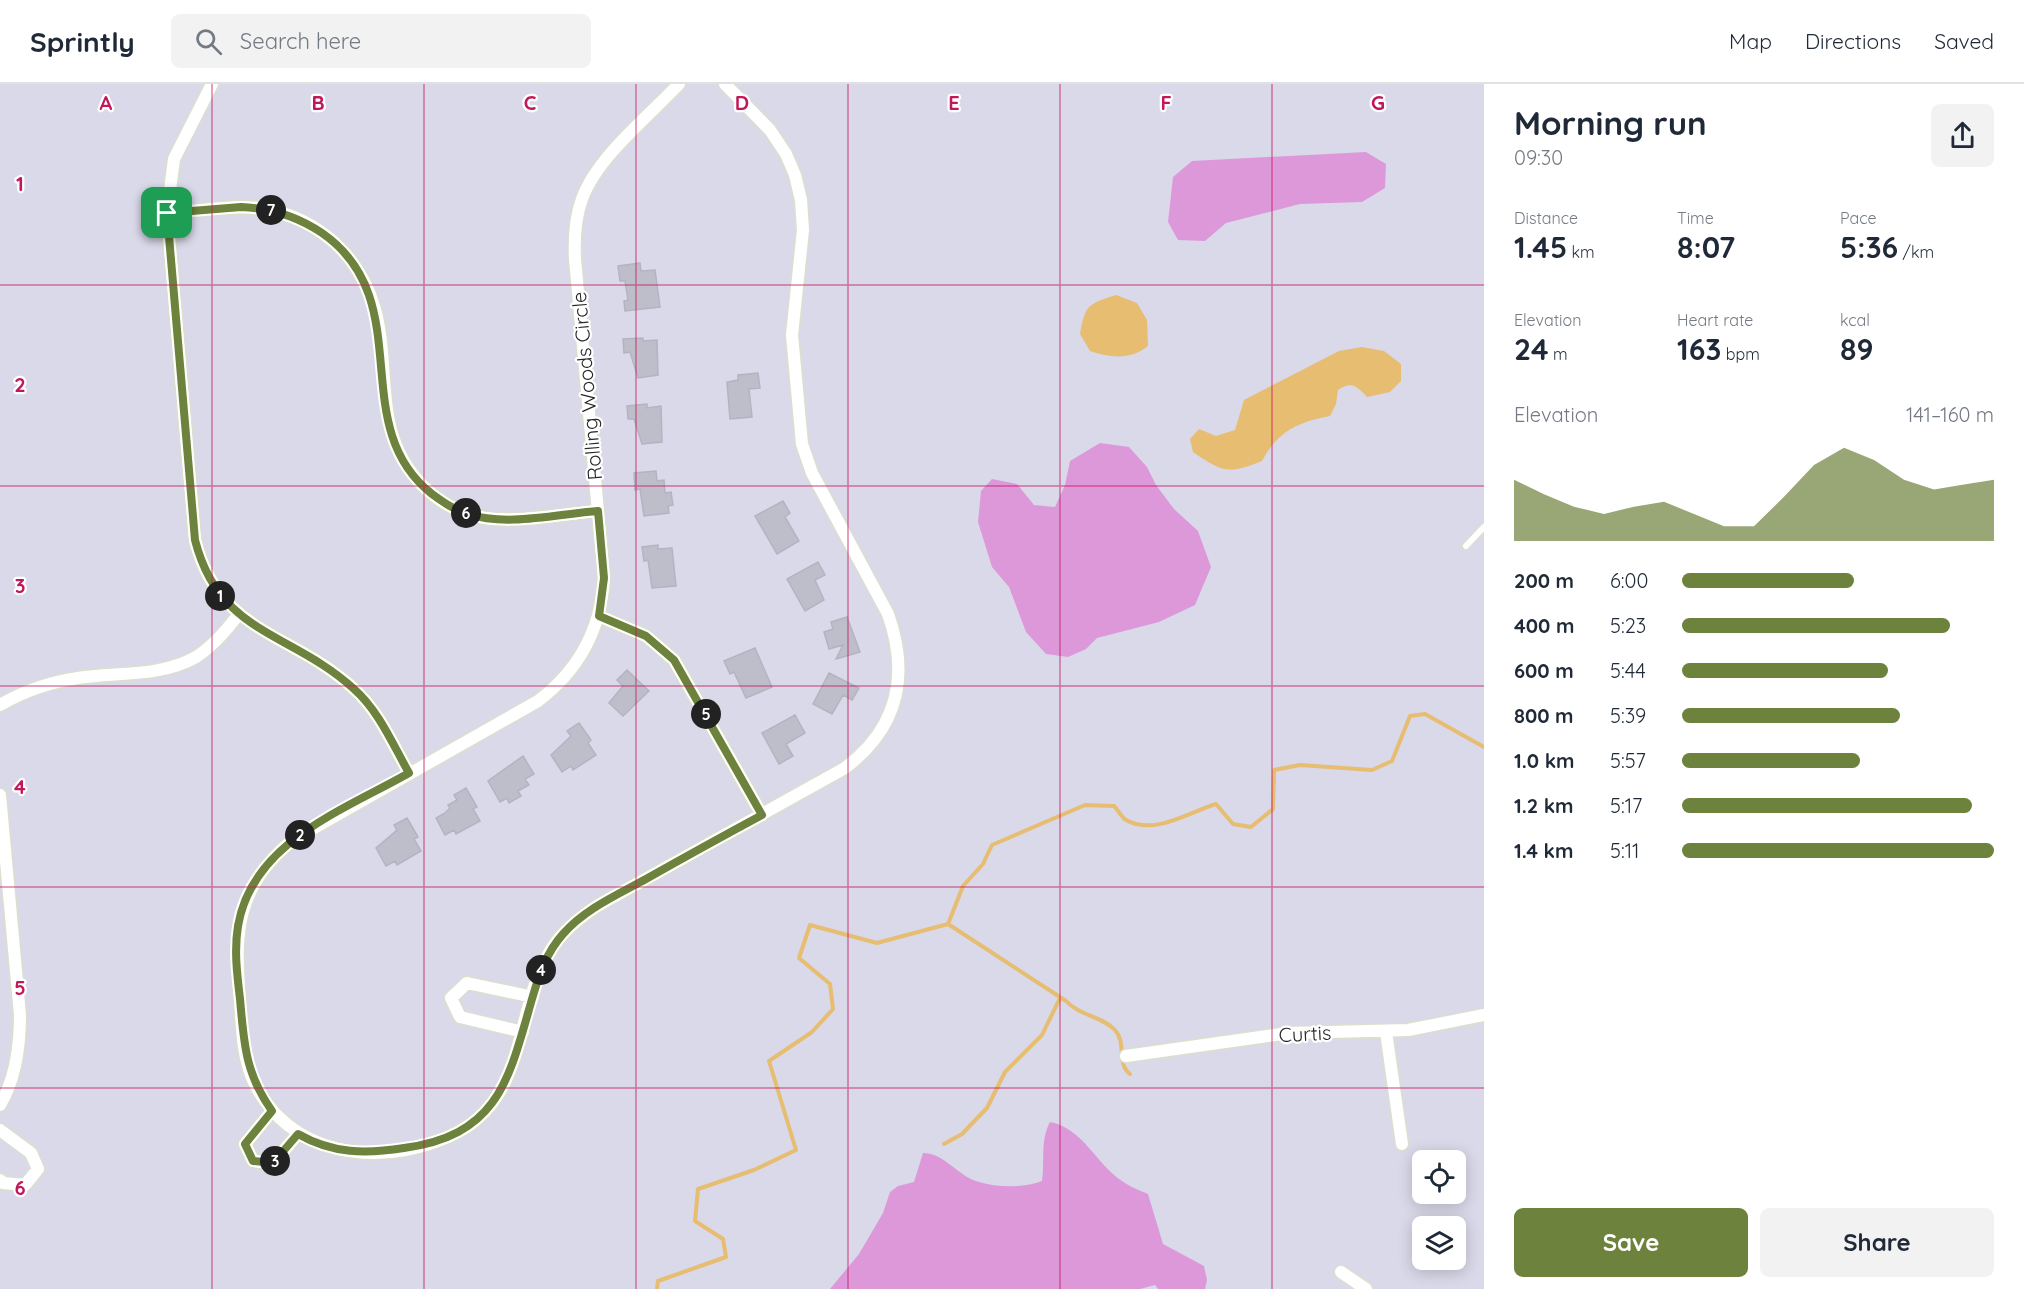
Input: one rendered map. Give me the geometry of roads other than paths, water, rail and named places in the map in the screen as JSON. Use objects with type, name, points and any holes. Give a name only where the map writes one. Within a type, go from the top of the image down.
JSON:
[{"type":"street","points":[[212,84],[174,159],[167,213],[195,540],[210,581],[222,599],[238,615],[353,688],[374,711],[409,773]]},
{"type":"street","name":"Rolling Woods Circle","points":[[679,84],[604,162],[588,186],[578,210],[574,259],[604,578],[599,616],[582,655],[550,692],[525,710],[291,841],[264,867],[246,898],[238,925],[236,948],[244,1045],[252,1079],[272,1111],[298,1134],[326,1147],[360,1153],[421,1146],[450,1137],[479,1117],[499,1095],[511,1072],[549,952],[578,919],[845,768],[871,745],[885,724],[894,704],[899,678],[899,656],[888,614],[812,473],[802,444],[792,335],[803,230],[801,200],[795,175],[786,154],[770,130],[725,84]]},
{"type":"street","points":[[167,213],[241,207],[268,210],[309,225],[342,250],[362,278],[375,309],[386,413],[393,442],[413,476],[442,502],[467,514],[494,519],[598,511]]},
{"type":"street","points":[[0,705],[31,690],[63,680],[158,670],[182,663],[213,644],[238,615]]},
{"type":"street","points":[[599,616],[646,636],[674,660],[762,815]]},
{"type":"street","points":[[0,795],[20,1015],[19,1047],[13,1074],[0,1105]]},
{"type":"street","points":[[523,1032],[460,1017],[451,998],[467,983],[533,997]]},
{"type":"street","name":"Curtis","points":[[1126,1056],[1289,1033],[1386,1032],[1432,1026],[1484,1015]]},
{"type":"street","points":[[1386,1032],[1402,1144]]},
{"type":"street","points":[[272,1111],[245,1144],[253,1161],[273,1163],[298,1134]]},
{"type":"street","points":[[0,1130],[31,1153],[38,1169],[25,1185],[3,1183],[0,1180]]},
{"type":"street","points":[[1341,1272],[1366,1289]]},
{"type":"lane","points":[[1466,546],[1484,527]]},
{"type":"waterway","points":[[948,924],[963,886],[983,864],[992,845],[1085,805],[1114,806],[1126,820],[1148,825],[1171,821],[1216,804],[1233,824],[1251,827],[1273,809],[1274,770],[1300,765],[1372,770],[1392,761],[1410,716],[1425,714],[1484,747]]},
{"type":"waterway","points":[[948,924],[1078,1010],[1110,1025],[1119,1035],[1123,1064],[1130,1074]]},
{"type":"waterway","points":[[657,1289],[658,1281],[726,1257],[723,1239],[695,1221],[698,1189],[754,1170],[796,1150],[769,1061],[812,1032],[833,1009],[830,984],[799,958],[810,925],[877,943],[948,924]]},
{"type":"waterway","points":[[944,1144],[962,1134],[987,1108],[1005,1072],[1042,1035],[1060,998]]}]
